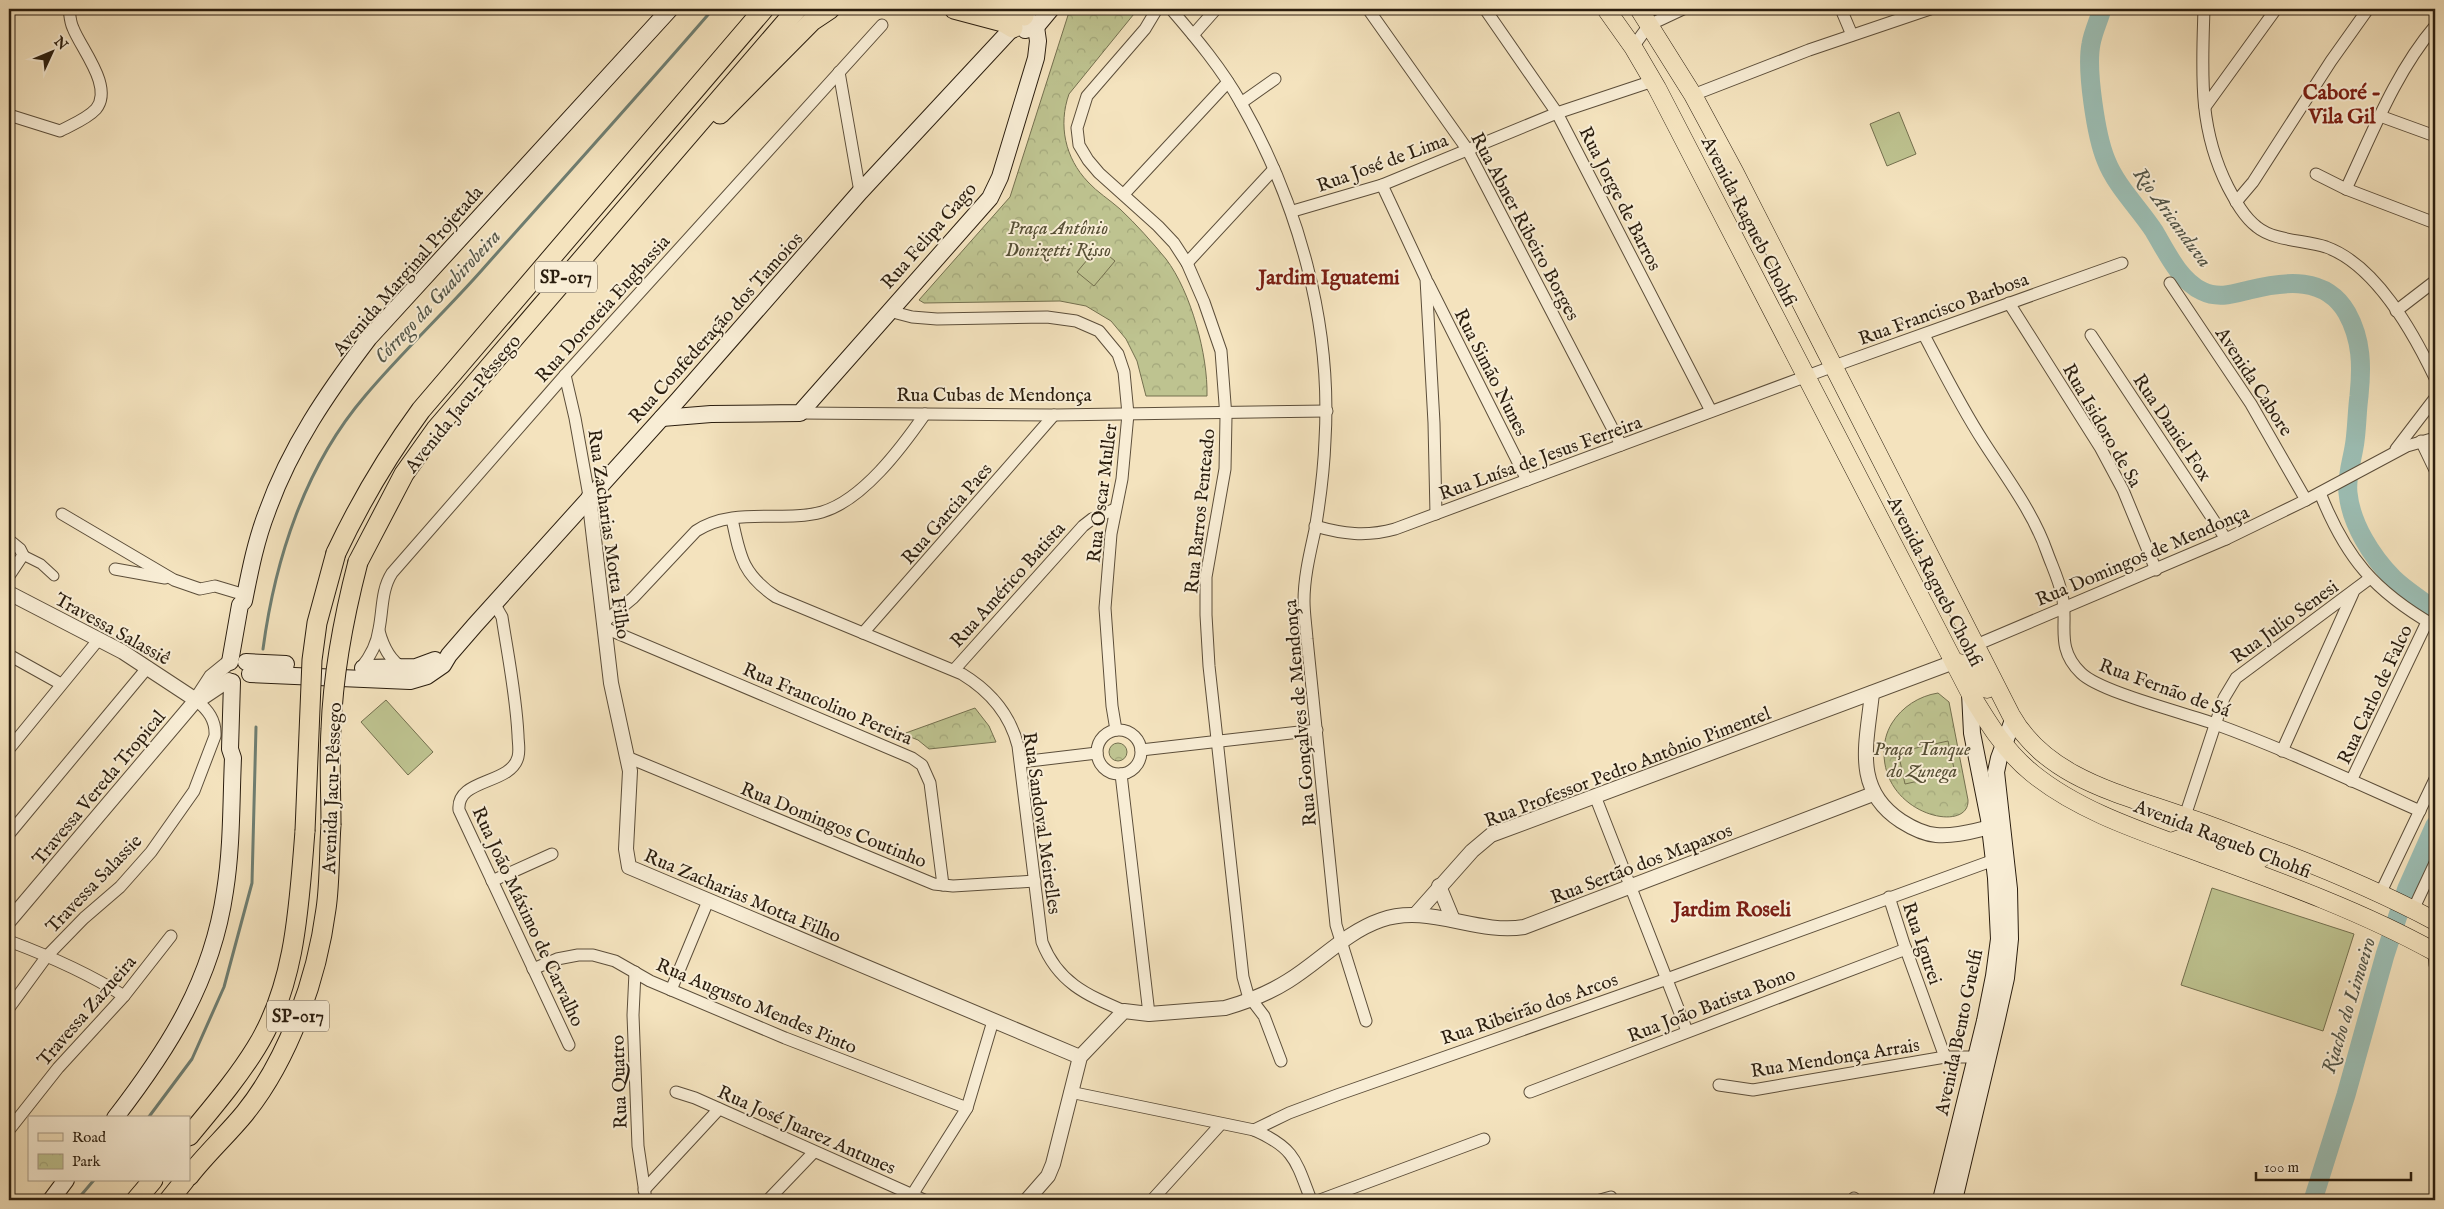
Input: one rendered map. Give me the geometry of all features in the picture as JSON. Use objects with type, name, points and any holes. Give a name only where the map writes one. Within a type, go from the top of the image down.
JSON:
[{"type":"highway","name":"Avenida Jacu-Pêssego","points":[[190,1135],[256,1048],[278,1002],[290,958],[299,905],[312,660],[317,622],[336,553],[366,493],[393,448],[421,410],[764,9]]},
{"type":"highway","name":"Avenida Jacu-Pêssego","points":[[190,1175],[245,1112],[271,1072],[306,997],[318,952],[326,908],[331,825],[330,729],[345,613],[358,562],[404,474],[436,429],[797,9]]},
{"type":"highway","points":[[676,148],[711,124],[812,21],[830,9]]},
{"type":"highway","points":[[954,9],[1003,22],[1024,18]]},
{"type":"highway","points":[[136,1200],[151,1182]]},
{"type":"highway","points":[[169,1200],[183,1182]]},
{"type":"main road","name":"Avenida Marginal Projetada","points":[[116,1116],[174,1035],[195,996],[218,930],[225,892],[233,758],[237,751],[237,671],[240,605],[245,598],[266,512],[282,474],[307,425],[330,390],[369,338],[670,9]]},
{"type":"main road","name":"Rua Confederação dos Tamoios","points":[[237,671],[410,681],[427,676],[443,665],[448,655],[589,496],[662,418],[860,192],[1024,18],[1051,9]]},
{"type":"main road","name":"Avenida Ragueb Chohfi","points":[[1606,9],[1633,47],[1653,81],[1713,192],[1806,377],[1970,693],[2003,745],[2032,772],[2077,804],[2319,898],[2378,923],[2416,941],[2435,956]]},
{"type":"main road","name":"Avenida Ragueb Chohfi","points":[[1639,9],[1692,95],[1834,366],[2012,717],[2039,749],[2073,774],[2100,788],[2185,816],[2273,850],[2384,896],[2435,921]]},
{"type":"main road","name":"Rua Felipa Gago","points":[[800,413],[990,198],[1000,177],[1036,58],[1038,41],[1024,18]]},
{"type":"main road","name":"Rua Cubas de Mendonça","points":[[662,418],[711,414],[800,413]]},
{"type":"main road","name":"Rua Confederação dos Tamoios","points":[[237,671],[405,668],[428,664],[448,655]]},
{"type":"main road","points":[[1954,662],[1970,665],[1997,705],[2012,717]]},
{"type":"main road","name":"Avenida Bento Guelfi","points":[[1954,1200],[1981,1057],[1998,939],[1994,860],[1972,732],[1970,693]]},
{"type":"main road","name":"Avenida Bento Guelfi","points":[[1940,1200],[2006,978],[2010,939],[2009,889],[1989,825],[1996,772],[2012,717]]},
{"type":"main road","points":[[2171,842],[2191,835],[2260,859],[2273,850]]},
{"type":"main road","points":[[51,1200],[64,1182]]},
{"type":"street","points":[[9,115],[60,131],[88,116],[97,108],[101,96],[99,78],[72,27],[69,9]]},
{"type":"street","name":"Rua Barros Penteado","points":[[1157,9],[1145,29],[1087,96],[1077,128],[1079,146],[1099,173],[1124,194],[1174,243],[1187,263],[1204,302],[1221,351],[1226,414],[1225,469],[1206,577],[1209,666],[1243,977],[1251,999],[1264,1016],[1281,1061]]},
{"type":"street","name":"Rua Gonçalves de Mendonça","points":[[1171,9],[1193,34],[1228,82],[1241,103],[1274,169],[1292,211],[1318,321],[1327,411],[1323,475],[1304,600],[1336,925],[1340,943],[1366,1021]]},
{"type":"street","points":[[1193,34],[1216,9]]},
{"type":"street","name":"Rua Abner Ribeiro Borges","points":[[1368,9],[1467,149],[1621,445]]},
{"type":"street","name":"Rua Jorge de Barros","points":[[1485,9],[1557,113],[1711,411]]},
{"type":"street","points":[[1633,47],[1649,25],[1683,9]]},
{"type":"street","points":[[1841,9],[1852,35]]},
{"type":"street","points":[[1692,95],[1852,35],[1930,9]]},
{"type":"street","points":[[2204,9],[2202,61],[2205,123],[2215,158],[2236,202],[2258,229],[2324,247],[2340,253],[2357,264],[2396,311],[2413,335],[2435,378]]},
{"type":"street","points":[[2205,106],[2276,9]]},
{"type":"street","points":[[2236,202],[2259,174],[2331,61],[2368,9]]},
{"type":"street","name":"Rua Doroteia Eugbassia","points":[[361,668],[370,655],[379,631],[385,588],[392,573],[565,375],[882,24]]},
{"type":"street","points":[[2346,189],[2380,116],[2410,61],[2435,26]]},
{"type":"street","points":[[839,72],[860,192]]},
{"type":"street","points":[[1241,103],[1275,79]]},
{"type":"street","name":"Rua José de Lima","points":[[1292,211],[1382,185],[1557,113],[1653,81]]},
{"type":"street","points":[[1124,194],[1228,82]]},
{"type":"street","points":[[2380,116],[2435,136]]},
{"type":"street","points":[[1187,263],[1274,169]]},
{"type":"street","points":[[2316,174],[2346,189],[2435,223]]},
{"type":"street","name":"Rua Luísa de Jesus Ferreira","points":[[1382,185],[1426,279],[1434,422],[1436,514],[1834,366]]},
{"type":"street","name":"Rua Francisco Barbosa","points":[[1834,366],[1924,335],[2064,282],[2122,263]]},
{"type":"street","name":"Rua Simão Nunes","points":[[1426,279],[1528,480]]},
{"type":"street","name":"Avenida Cabore","points":[[2170,283],[2251,404],[2306,500]]},
{"type":"street","points":[[2396,311],[2432,284]]},
{"type":"street","name":"Rua Isidoro de Sa","points":[[2009,303],[2100,446],[2122,490],[2156,570]]},
{"type":"street","name":"Rua Oscar Muller","points":[[889,311],[912,317],[936,320],[1048,316],[1088,325],[1099,331],[1118,354],[1124,372],[1128,414],[1122,479],[1114,510],[1105,608],[1116,730]]},
{"type":"street","name":"Rua Daniel Fox","points":[[2091,334],[2226,539]]},
{"type":"street","name":"Rua Fernão de Sá","points":[[1924,335],[1964,410],[2031,517],[2056,576],[2064,608],[2062,628],[2065,644],[2072,662],[2080,673],[2089,680],[2111,689],[2216,724],[2420,811]]},
{"type":"street","name":"Rua Zacharias Motta Filho","points":[[565,375],[589,496],[611,683],[627,757],[631,787],[626,850],[629,867],[1080,1057]]},
{"type":"street","points":[[2391,454],[2435,398]]},
{"type":"street","name":"Rua Cubas de Mendonça","points":[[800,413],[1054,415],[1226,414],[1327,411]]},
{"type":"street","points":[[605,625],[696,531],[707,524],[732,519],[821,512],[837,506],[867,484],[925,414]]},
{"type":"street","name":"Rua Garcia Paes","points":[[863,633],[1054,415]]},
{"type":"street","name":"Rua Domingos de Mendonça","points":[[1976,645],[2226,539],[2334,486],[2391,454],[2421,440],[2435,438]]},
{"type":"street","points":[[2421,440],[2435,470]]},
{"type":"street","points":[[2320,493],[2340,540],[2369,579],[2431,624]]},
{"type":"street","name":"Rua Américo Batista","points":[[954,670],[1083,526],[1092,519],[1114,510]]},
{"type":"street","points":[[62,514],[174,580]]},
{"type":"street","points":[[1315,526],[1342,534],[1370,534],[1389,530],[1436,514]]},
{"type":"street","name":"Rua Sandoval Meirelles","points":[[732,519],[742,558],[750,576],[760,586],[776,597],[954,670],[974,681],[1000,706],[1014,729],[1021,762],[1042,942],[1049,960],[1067,981],[1103,1002],[1124,1011]]},
{"type":"street","points":[[9,540],[20,549],[23,555],[41,564],[54,576]]},
{"type":"street","points":[[9,576],[23,555]]},
{"type":"street","points":[[115,570],[174,580],[200,589],[215,586],[245,598]]},
{"type":"street","name":"Rua Julio Senesi","points":[[2185,816],[2228,687],[2236,678],[2369,579]]},
{"type":"street","points":[[2282,751],[2354,591]]},
{"type":"street","name":"Travessa Salassiê","points":[[9,593],[99,639],[148,667],[196,700]]},
{"type":"street","name":"Rua João Máximo de Carvalho","points":[[494,603],[502,617],[517,722],[518,759],[509,770],[474,787],[462,796],[459,802],[462,818],[568,1045]]},
{"type":"street","name":"Rua Carlo de Falco","points":[[2352,781],[2431,624]]},
{"type":"street","name":"Rua Francolino Pereira","points":[[605,625],[912,758],[922,765],[930,783],[943,885]]},
{"type":"street","points":[[379,631],[383,645],[391,658],[405,668]]},
{"type":"street","points":[[9,749],[99,639]]},
{"type":"street","points":[[9,655],[62,684]]},
{"type":"street","name":"Rua Professor Pedro Antônio Pimentel","points":[[1416,914],[1472,851],[1492,835],[1954,662]]},
{"type":"street","points":[[9,834],[148,667]]},
{"type":"street","name":"Travessa Vereda Tropical","points":[[9,920],[196,700],[212,677],[237,671]]},
{"type":"street","points":[[1872,693],[1866,764],[1867,779],[1874,794],[1889,813],[1915,830],[1936,835],[1958,834],[1989,825]]},
{"type":"street","name":"Travessa Salassie","points":[[9,1008],[47,956],[134,871],[194,791],[215,736],[216,728],[207,709],[196,700]]},
{"type":"street","points":[[1116,730],[1133,735],[1141,750],[1136,766],[1121,774],[1107,770],[1100,763],[1097,753],[1102,738],[1116,730]]},
{"type":"street","points":[[1141,750],[1317,730]]},
{"type":"street","points":[[1021,762],[1097,753]]},
{"type":"street","name":"Rua Domingos Coutinho","points":[[627,757],[909,874],[943,885],[1035,881]]},
{"type":"street","points":[[1121,774],[1150,1014]]},
{"type":"street","points":[[2384,896],[2435,779]]},
{"type":"street","name":"Rua Sertão dos Mapaxos","points":[[1416,914],[1492,929],[1524,927],[1631,888],[1874,794]]},
{"type":"street","points":[[1595,796],[1687,1031]]},
{"type":"street","points":[[492,881],[552,854]]},
{"type":"street","name":"Rua Ribeirão dos Arcos","points":[[1254,1130],[1313,1104],[1667,979],[1994,860]]},
{"type":"street","points":[[2411,909],[2435,863]]},
{"type":"street","points":[[1439,886],[1452,920]]},
{"type":"street","name":"Rua Igurei","points":[[1889,897],[1945,1057]]},
{"type":"street","points":[[671,990],[708,901]]},
{"type":"street","points":[[1027,1200],[1048,1176],[1053,1164],[1080,1057],[1124,1011],[1150,1014],[1225,1008],[1251,999],[1288,982],[1340,943],[1380,920],[1416,914]]},
{"type":"street","name":"Travessa Zazueira","points":[[9,1130],[58,1068],[124,996],[171,936]]},
{"type":"street","points":[[9,941],[96,979],[124,996]]},
{"type":"street","name":"Rua João Batista Bono","points":[[1530,1092],[1906,949]]},
{"type":"street","name":"Rua Augusto Mendes Pinto","points":[[532,969],[557,959],[578,955],[592,955],[614,961],[671,990],[785,1038],[967,1108]]},
{"type":"street","name":"Rua Quatro","points":[[635,972],[638,1146],[645,1195]]},
{"type":"street","points":[[912,1195],[967,1108],[993,1021]]},
{"type":"street","name":"Rua Mendonça Arrais","points":[[1719,1085],[1753,1090],[1945,1057],[1981,1057]]},
{"type":"street","name":"Rua José Juarez Antunes","points":[[676,1092],[719,1109],[813,1153],[924,1200]]},
{"type":"street","points":[[1070,1092],[1220,1125],[1254,1130],[1276,1140],[1292,1156],[1311,1200]]},
{"type":"street","points":[[645,1195],[719,1109]]},
{"type":"street","points":[[1152,1200],[1220,1125]]},
{"type":"street","points":[[1320,1200],[1484,1139]]},
{"type":"street","points":[[768,1200],[813,1153]]},
{"type":"green space","name":"Praça Antônio Donizetti Risso","points":[[1070,9],[1138,9],[1069,94],[1064,117],[1066,141],[1069,152],[1080,173],[1138,227],[1166,259],[1175,273],[1190,306],[1201,343],[1205,362],[1207,396],[1146,396],[1137,361],[1126,339],[1111,321],[1086,306],[1060,301],[924,303],[919,300],[1010,197]]},
{"type":"green space","points":[[1899,112],[1916,154],[1887,166],[1870,124]]},
{"type":"green space","points":[[1098,247],[1115,261],[1094,286],[1077,272]]},
{"type":"green space","name":"Praça Tanque do Zunega","points":[[1938,693],[1949,702],[1968,800],[1965,810],[1956,816],[1942,817],[1927,813],[1911,805],[1897,792],[1888,775],[1884,753],[1888,730],[1896,717],[1906,707],[1918,700]]},
{"type":"green space","points":[[386,700],[433,752],[408,775],[361,722]]},
{"type":"green space","points":[[975,708],[989,726],[996,742],[929,749],[918,740],[903,734]]},
{"type":"green space","points":[[1948,741],[1955,773],[1905,784],[1898,752]]},
{"type":"green space","points":[[1118,743],[1124,746],[1127,752],[1124,758],[1118,761],[1112,758],[1109,752],[1112,746]]},
{"type":"green space","points":[[2212,888],[2354,934],[2323,1031],[2181,985]]},
{"type":"waterway","name":"Córrego da Guabirobeira","points":[[263,649],[276,581],[296,515],[325,452],[344,423],[379,380],[482,270],[713,9]]},
{"type":"waterway","name":"Rio Aricanduva","points":[[2102,9],[2091,44],[2090,69],[2099,135],[2110,170],[2148,222],[2168,256],[2186,280],[2202,291],[2214,295],[2226,295],[2277,285],[2304,284],[2328,293],[2338,301],[2347,313],[2356,333],[2360,354],[2356,430],[2348,487],[2353,516],[2370,550],[2385,570],[2403,587],[2435,611]]},
{"type":"waterway","name":"Córrego da Guabirobeira","points":[[149,1116],[192,1059],[224,987],[252,883],[256,727]]},
{"type":"waterway","name":"Riacho do Limoeiro","points":[[2313,1200],[2346,1095],[2385,955],[2407,888],[2435,825]]},
{"type":"waterway","name":"Córrego da Guabirobeira","points":[[77,1200],[92,1182]]},
{"type":"district","name":"Caboré - Vila Gil","points":[[2342,104]]},
{"type":"district","name":"Jardim Iguatemi","points":[[1329,277]]},
{"type":"district","name":"Jardim Roseli","points":[[1732,909]]}]
